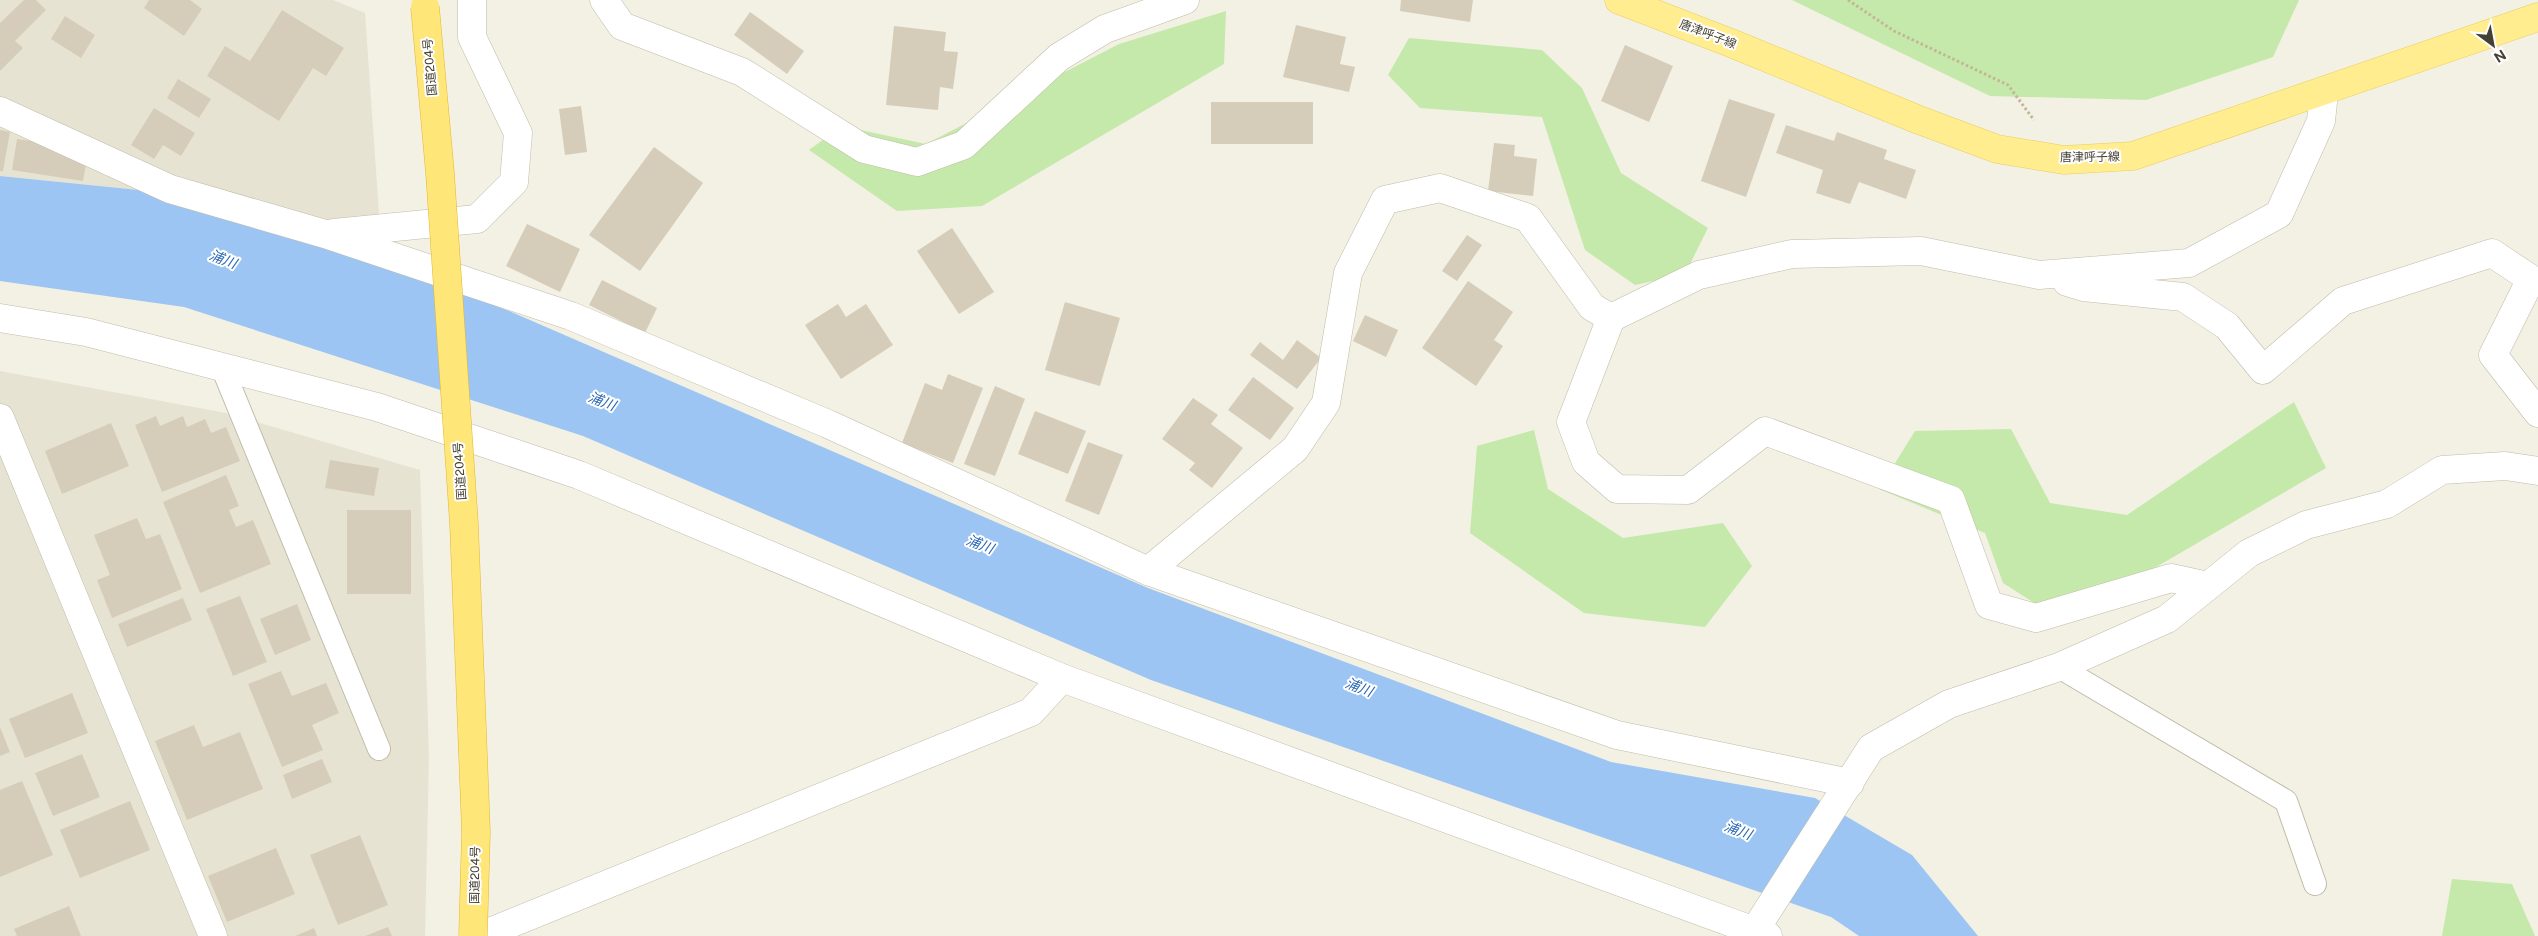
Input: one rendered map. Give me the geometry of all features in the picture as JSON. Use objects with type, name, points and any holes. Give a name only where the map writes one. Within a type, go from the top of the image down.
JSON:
[{"type":"highway","name":"国道204号","points":[[425,6],[441,183],[464,524],[476,832],[473,936]]},
{"type":"main road","name":"唐津呼子線","points":[[1619,0],[1731,43],[1919,120],[1997,149],[2064,160],[2133,156],[2538,17]]},
{"type":"street","points":[[325,234],[477,219],[514,182],[518,133],[472,37],[472,0]]},
{"type":"street","points":[[604,0],[622,26],[742,72],[864,150],[917,162],[964,145],[1059,57],[1105,29],[1185,0]]},
{"type":"street","points":[[2039,275],[2189,263],[2279,214],[2321,121],[2324,92]]},
{"type":"street","points":[[0,111],[170,189],[325,234],[572,316],[828,424],[1148,571],[1617,735],[1850,783]]},
{"type":"street","points":[[1148,571],[1295,449],[1326,403],[1348,273],[1385,200],[1440,188],[1528,218],[1592,307],[1611,318]]},
{"type":"street","points":[[2208,586],[2171,578],[2036,618],[1988,605],[1951,500],[1765,431],[1688,490],[1617,489],[1586,462],[1571,422],[1611,318],[1699,275],[1792,254],[1921,251],[2039,275],[2083,287],[2183,297],[2227,326],[2263,370],[2343,301],[2492,253],[2531,279],[2493,355],[2538,413]]},
{"type":"street","points":[[0,318],[86,332],[377,407],[579,475],[1062,678],[1761,933],[1871,748],[1949,704],[2059,667],[2167,619],[2250,553],[2298,529],[2387,504],[2442,470],[2505,466],[2538,471]]},
{"type":"street","points":[[0,418],[213,936]]},
{"type":"street","points":[[480,936],[1031,712],[1062,678]]},
{"type":"lane","points":[[222,367],[379,749]]},
{"type":"lane","points":[[2059,667],[2286,801],[2315,884]]},
{"type":"path","points":[[1848,0],[1894,31],[2008,85],[2064,160]]},
{"type":"shaded area","points":[[0,0],[333,0],[365,13],[382,257],[139,190],[0,176]]},
{"type":"shaded area","points":[[0,371],[226,413],[420,470],[429,756],[425,936],[0,936]]},
{"type":"green space","points":[[1792,0],[2299,0],[2273,57],[2146,100],[1990,96]]},
{"type":"green space","points":[[1226,11],[1224,64],[982,206],[897,211],[809,150],[842,126],[926,144],[1119,44]]},
{"type":"green space","points":[[1409,38],[1542,50],[1582,88],[1621,173],[1708,228],[1685,274],[1635,285],[1585,250],[1542,117],[1420,108],[1388,75]]},
{"type":"green space","points":[[2294,402],[2326,468],[2127,584],[2036,604],[2003,583],[1985,533],[1879,489],[1915,431],[2011,429],[2050,503],[2127,515]]},
{"type":"green space","points":[[1534,430],[1548,489],[1623,538],[1723,523],[1752,566],[1705,627],[1584,613],[1470,533],[1477,446]]},
{"type":"green space","points":[[2452,879],[2512,884],[2535,936],[2442,936]]},
{"type":"water","name":"浦川","points":[[0,176],[139,190],[382,256],[1148,588],[1611,762],[1815,798],[1912,855],[1978,936],[1859,936],[1831,917],[1151,680],[583,436],[184,307],[0,281]]},
{"type":"building","points":[[24,0],[36,0],[46,10],[15,41],[23,48],[0,71],[0,23]]},
{"type":"building","points":[[149,0],[190,0],[202,9],[184,36],[144,8]]},
{"type":"building","points":[[1401,0],[1473,0],[1470,22],[1400,11]]},
{"type":"building","points":[[282,10],[344,48],[326,76],[313,68],[279,121],[207,76],[225,46],[250,61]]},
{"type":"building","points":[[750,12],[804,51],[787,74],[734,35]]},
{"type":"building","points":[[65,16],[95,35],[81,58],[51,39]]},
{"type":"building","points":[[1296,25],[1346,37],[1340,64],[1355,67],[1349,92],[1283,77]]},
{"type":"building","points":[[894,26],[946,32],[944,51],[958,52],[953,89],[940,87],[938,110],[886,105]]},
{"type":"building","points":[[1625,45],[1673,66],[1649,122],[1601,101]]},
{"type":"building","points":[[178,79],[211,99],[199,118],[167,98]]},
{"type":"building","points":[[1729,99],[1775,114],[1746,197],[1701,181]]},
{"type":"building","points":[[1211,102],[1313,102],[1313,144],[1211,144]]},
{"type":"building","points":[[581,106],[587,152],[565,155],[559,109]]},
{"type":"building","points":[[154,108],[195,133],[181,156],[163,145],[154,159],[131,145]]},
{"type":"building","points":[[1786,125],[1834,141],[1837,132],[1887,150],[1884,159],[1916,170],[1906,199],[1859,182],[1850,204],[1816,193],[1823,170],[1776,153]]},
{"type":"building","points":[[0,130],[10,132],[3,171],[0,171]]},
{"type":"building","points":[[17,139],[46,143],[86,164],[83,181],[12,170]]},
{"type":"building","points":[[1494,143],[1515,145],[1514,156],[1537,159],[1533,196],[1488,191]]},
{"type":"building","points":[[654,147],[703,183],[640,271],[589,235]]},
{"type":"building","points":[[527,224],[580,249],[560,292],[506,266]]},
{"type":"building","points":[[952,228],[994,292],[959,314],[917,251]]},
{"type":"building","points":[[1467,235],[1482,245],[1457,281],[1442,271]]},
{"type":"building","points":[[602,280],[657,308],[645,333],[589,305]]},
{"type":"building","points":[[1468,281],[1513,312],[1494,340],[1503,346],[1476,386],[1422,348]]},
{"type":"building","points":[[1065,302],[1120,318],[1100,386],[1045,370]]},
{"type":"building","points":[[838,304],[846,317],[866,304],[893,345],[841,379],[805,325]]},
{"type":"building","points":[[1365,315],[1398,330],[1386,357],[1353,341]]},
{"type":"building","points":[[1297,340],[1321,358],[1297,389],[1250,355],[1260,342],[1283,360]]},
{"type":"building","points":[[948,374],[983,388],[953,463],[902,443],[925,383],[942,390]]},
{"type":"building","points":[[1253,377],[1294,408],[1270,440],[1228,410]]},
{"type":"building","points":[[995,386],[1025,399],[995,476],[964,464]]},
{"type":"building","points":[[1193,398],[1218,415],[1211,424],[1243,448],[1212,488],[1189,470],[1195,463],[1162,439]]},
{"type":"building","points":[[1035,411],[1086,431],[1068,474],[1018,454]]},
{"type":"building","points":[[156,416],[160,426],[183,416],[187,427],[205,419],[211,433],[226,427],[240,461],[162,492],[135,425]]},
{"type":"building","points":[[111,423],[129,466],[62,494],[45,451]]},
{"type":"building","points":[[1088,442],[1123,455],[1099,515],[1065,501]]},
{"type":"building","points":[[330,460],[379,468],[374,496],[325,488]]},
{"type":"building","points":[[226,475],[239,506],[229,510],[236,527],[253,520],[271,564],[200,593],[163,502]]},
{"type":"building","points":[[347,510],[411,510],[411,594],[347,594]]},
{"type":"building","points":[[137,518],[146,539],[160,534],[182,589],[112,618],[97,580],[110,575],[94,535]]},
{"type":"building","points":[[240,596],[267,662],[233,676],[206,609]]},
{"type":"building","points":[[183,598],[192,620],[127,647],[118,624]]},
{"type":"building","points":[[297,604],[311,640],[275,655],[260,619]]},
{"type":"building","points":[[281,671],[292,696],[326,683],[339,713],[312,725],[323,750],[282,767],[248,684]]},
{"type":"building","points":[[72,693],[88,733],[25,758],[9,719]]},
{"type":"building","points":[[194,725],[203,747],[240,732],[263,789],[187,820],[155,741]]},
{"type":"building","points":[[0,727],[10,752],[0,756]]},
{"type":"building","points":[[82,754],[100,797],[53,816],[35,773]]},
{"type":"building","points":[[322,759],[332,782],[292,799],[283,775]]},
{"type":"building","points":[[22,781],[53,855],[0,877],[0,790]]},
{"type":"building","points":[[130,801],[150,850],[80,878],[60,830]]},
{"type":"building","points":[[360,835],[388,905],[338,925],[310,855]]},
{"type":"building","points":[[276,848],[295,894],[227,922],[208,876]]},
{"type":"building","points":[[69,906],[81,936],[17,936],[14,929]]},
{"type":"building","points":[[388,927],[392,936],[365,936]]},
{"type":"building","points":[[314,928],[317,936],[295,936]]}]
